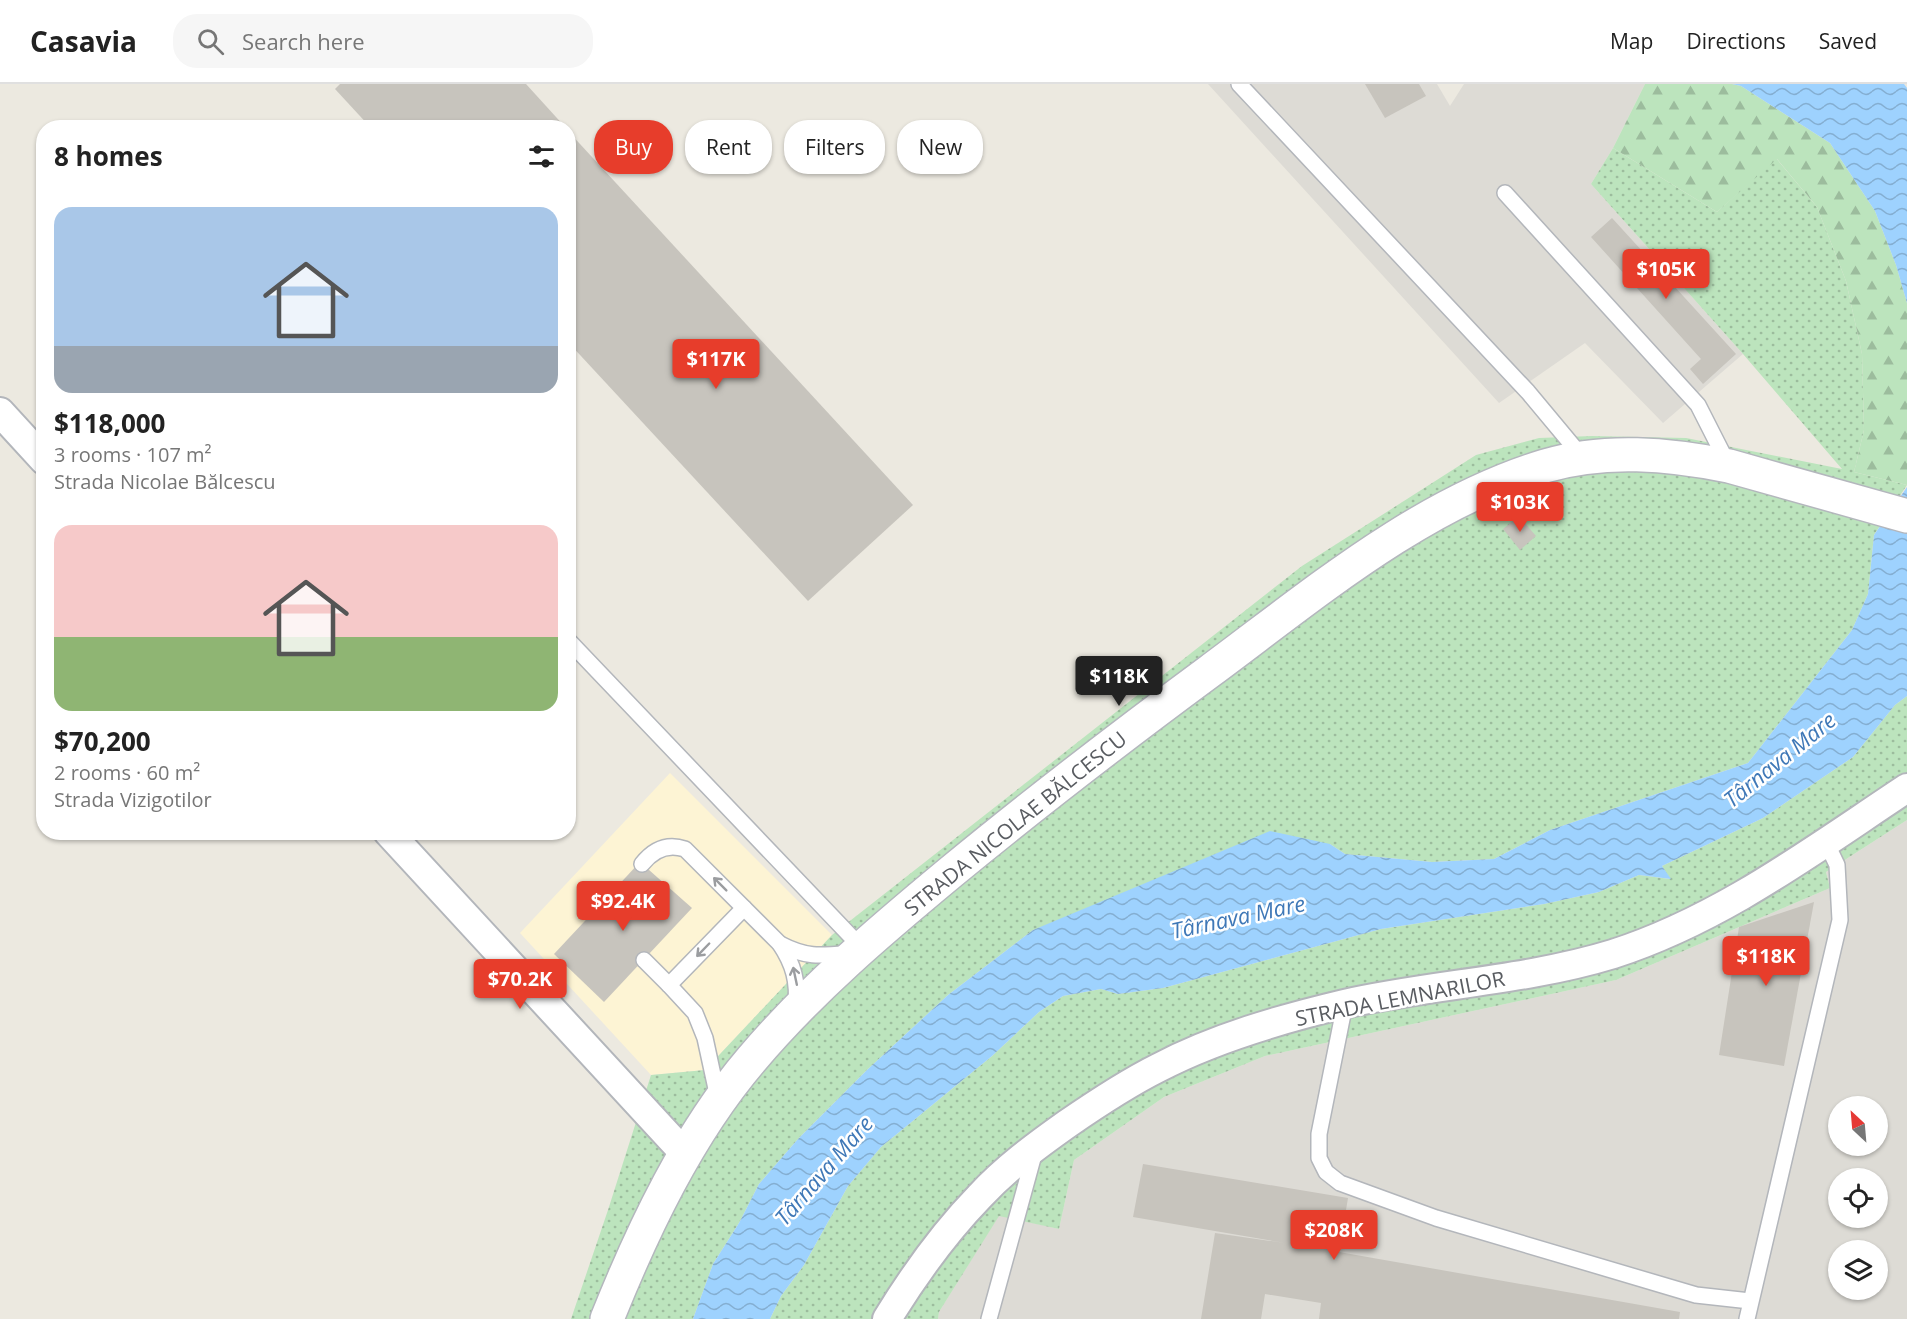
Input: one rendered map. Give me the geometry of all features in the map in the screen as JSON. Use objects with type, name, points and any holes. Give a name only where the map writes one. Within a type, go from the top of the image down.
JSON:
[{"type":"main road","name":"STRADA NICOLAE BĂLCESCU","points":[[607,1319],[637,1246],[663,1193],[718,1102],[751,1060],[795,1012],[859,950],[1001,831],[1158,710],[1327,585],[1388,543],[1432,516],[1488,487],[1546,466],[1583,458],[1642,455],[1701,460],[1907,516]]},
{"type":"street","points":[[0,412],[36,450]]},
{"type":"street","name":"STRADA LEMNARILOR","points":[[886,1319],[941,1239],[979,1196],[1013,1164],[1104,1098],[1158,1067],[1250,1031],[1345,1004],[1560,967],[1612,954],[1668,934],[1721,908],[1786,869],[1907,788]]},
{"type":"street","points":[[395,840],[686,1155]]},
{"type":"lane","points":[[1239,84],[1528,392],[1583,458]]},
{"type":"lane","points":[[1505,193],[1698,405],[1729,466]]},
{"type":"lane","points":[[576,649],[859,950]]},
{"type":"lane","points":[[1746,1319],[1840,920],[1837,865],[1826,842]]},
{"type":"lane","points":[[642,864],[657,849],[676,846],[685,849],[780,944],[794,969],[797,988],[795,1012]]},
{"type":"lane","points":[[669,985],[744,908]]},
{"type":"lane","points":[[780,944],[811,956],[859,950]]},
{"type":"lane","points":[[644,960],[695,1013],[705,1038],[718,1102]]},
{"type":"lane","points":[[1345,1004],[1319,1134],[1319,1158],[1326,1172],[1340,1183],[1436,1218],[1696,1295],[1750,1301]]},
{"type":"lane","points":[[989,1319],[1037,1145]]},
{"type":"shaded area","points":[[1208,84],[1437,84],[1450,106],[1464,84],[1645,84],[1613,148],[1591,184],[1743,354],[1663,423],[1585,343],[1499,403]]},
{"type":"shaded area","points":[[670,773],[832,935],[705,1070],[651,1075],[520,933]]},
{"type":"shaded area","points":[[1907,820],[1907,1319],[938,1319],[939,1312],[999,1215],[1059,1229],[1074,1160],[1164,1097],[1265,1056],[1616,980],[1830,888],[1826,872]]},
{"type":"green space","points":[[1645,84],[1732,84],[1741,86],[1830,143],[1875,211],[1896,265],[1907,303],[1907,485],[1854,472],[1864,430],[1862,354],[1846,281],[1817,207],[1777,159],[1717,212],[1613,148]]},
{"type":"green space","points":[[1613,148],[1717,212],[1776,158],[1817,207],[1846,281],[1862,354],[1864,430],[1854,472],[1907,485],[1874,535],[1868,594],[1852,630],[1748,763],[1550,830],[1494,859],[1432,862],[1345,854],[1330,844],[1033,930],[948,995],[867,1070],[798,1139],[759,1184],[739,1223],[713,1264],[693,1319],[571,1319],[651,1075],[705,1070],[832,935],[1302,566],[1476,455],[1539,438],[1592,436],[1686,438],[1842,469],[1591,184]]},
{"type":"green space","points":[[1907,696],[1907,820],[1826,872],[1830,888],[1616,980],[1265,1056],[1164,1097],[1074,1160],[1059,1229],[999,1216],[939,1312],[938,1319],[770,1319],[781,1296],[804,1265],[848,1186],[881,1147],[992,1056],[1039,1012],[1063,996],[1101,989],[1118,994],[1163,988],[1381,929],[1544,904],[1599,892],[1639,875],[1670,879],[1662,866],[1763,818],[1853,757],[1895,705]]},
{"type":"water","points":[[1732,84],[1904,84],[1907,88],[1907,303],[1896,265],[1875,211],[1830,143],[1741,86]]},
{"type":"water","name":"Târnava Mare","points":[[1907,487],[1907,696],[1895,705],[1853,757],[1763,818],[1662,866],[1671,879],[1639,875],[1599,892],[1544,904],[1381,929],[1163,988],[1118,994],[1101,989],[1063,996],[1039,1012],[992,1056],[881,1147],[848,1186],[804,1265],[781,1296],[770,1319],[693,1319],[713,1264],[739,1223],[759,1184],[798,1139],[867,1070],[948,995],[1033,930],[1270,831],[1330,844],[1345,854],[1432,862],[1494,859],[1550,830],[1748,763],[1852,630],[1868,594],[1874,535]]},
{"type":"building","points":[[340,84],[526,84],[559,120],[364,120],[335,89]]},
{"type":"building","points":[[1365,84],[1419,84],[1426,96],[1385,118]]},
{"type":"building","points":[[576,140],[594,159],[594,174],[608,174],[913,505],[808,601],[576,351]]},
{"type":"building","points":[[1612,218],[1736,354],[1703,384],[1690,369],[1701,359],[1591,237]]},
{"type":"building","points":[[1519,516],[1536,536],[1520,550],[1503,529]]},
{"type":"building","points":[[640,862],[692,908],[604,1002],[554,954]]},
{"type":"building","points":[[1814,902],[1784,1066],[1719,1055],[1739,927]]},
{"type":"building","points":[[1143,1164],[1348,1198],[1339,1252],[1680,1312],[1679,1319],[1319,1319],[1321,1303],[1265,1294],[1261,1319],[1201,1319],[1215,1233],[1285,1243],[1133,1217]]}]
